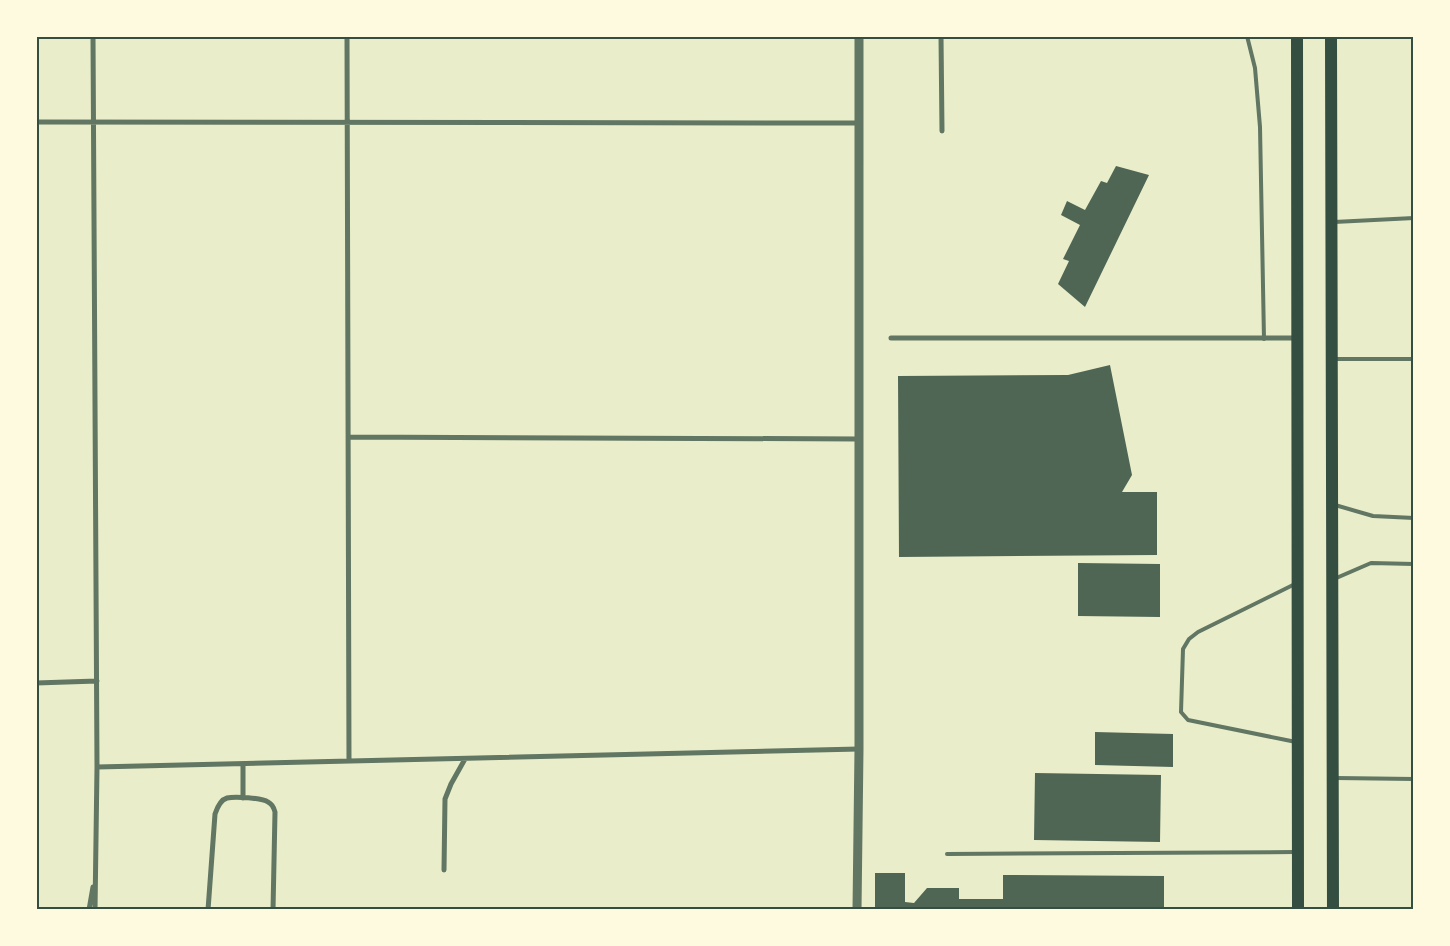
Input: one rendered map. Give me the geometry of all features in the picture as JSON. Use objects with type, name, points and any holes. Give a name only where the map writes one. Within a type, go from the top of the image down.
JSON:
[{"type":"main road","points":[[1296,36],[1298,910]]},
{"type":"main road","points":[[1331,36],[1333,910]]},
{"type":"street","points":[[93,36],[97,681],[95,910]]},
{"type":"street","points":[[347,36],[349,761]]},
{"type":"street","points":[[858,910],[859,36]]},
{"type":"street","points":[[941,36],[942,131]]},
{"type":"street","points":[[36,122],[859,123]]},
{"type":"street","points":[[890,338],[1297,338]]},
{"type":"street","points":[[348,437],[860,439]]},
{"type":"street","points":[[36,683],[97,681]]},
{"type":"street","points":[[97,767],[859,749]]},
{"type":"street","points":[[444,870],[445,798],[450,784],[465,759]]},
{"type":"street","points":[[243,764],[243,798]]},
{"type":"street","points":[[208,910],[217,808],[227,798],[257,799],[268,801],[273,806],[275,812],[273,910]]},
{"type":"street","points":[[89,910],[96,874]]},
{"type":"lane","points":[[1247,36],[1255,68],[1260,127],[1264,338]]},
{"type":"lane","points":[[1331,222],[1414,218]]},
{"type":"lane","points":[[1332,359],[1414,359]]},
{"type":"lane","points":[[1332,504],[1373,516],[1414,518]]},
{"type":"lane","points":[[1332,580],[1371,563],[1414,564]]},
{"type":"lane","points":[[1297,583],[1188,638],[1183,649],[1181,712],[1188,720],[1298,743]]},
{"type":"lane","points":[[1332,778],[1414,780]]},
{"type":"lane","points":[[947,854],[1298,852]]},
{"type":"building","points":[[1116,166],[1149,175],[1085,307],[1058,284],[1069,261],[1063,259],[1080,225],[1061,215],[1067,201],[1085,210],[1101,181],[1107,183]]},
{"type":"building","points":[[1110,365],[1132,475],[1122,492],[1157,492],[1157,555],[899,557],[898,376],[1068,375]]},
{"type":"building","points":[[1078,563],[1160,564],[1160,617],[1078,616]]},
{"type":"building","points":[[1095,732],[1173,734],[1173,767],[1095,765]]},
{"type":"building","points":[[1035,773],[1161,775],[1160,842],[1034,840]]},
{"type":"building","points":[[875,873],[905,873],[905,902],[914,903],[927,888],[959,888],[959,899],[1003,899],[1003,875],[1164,876],[1164,910],[875,910]]}]
